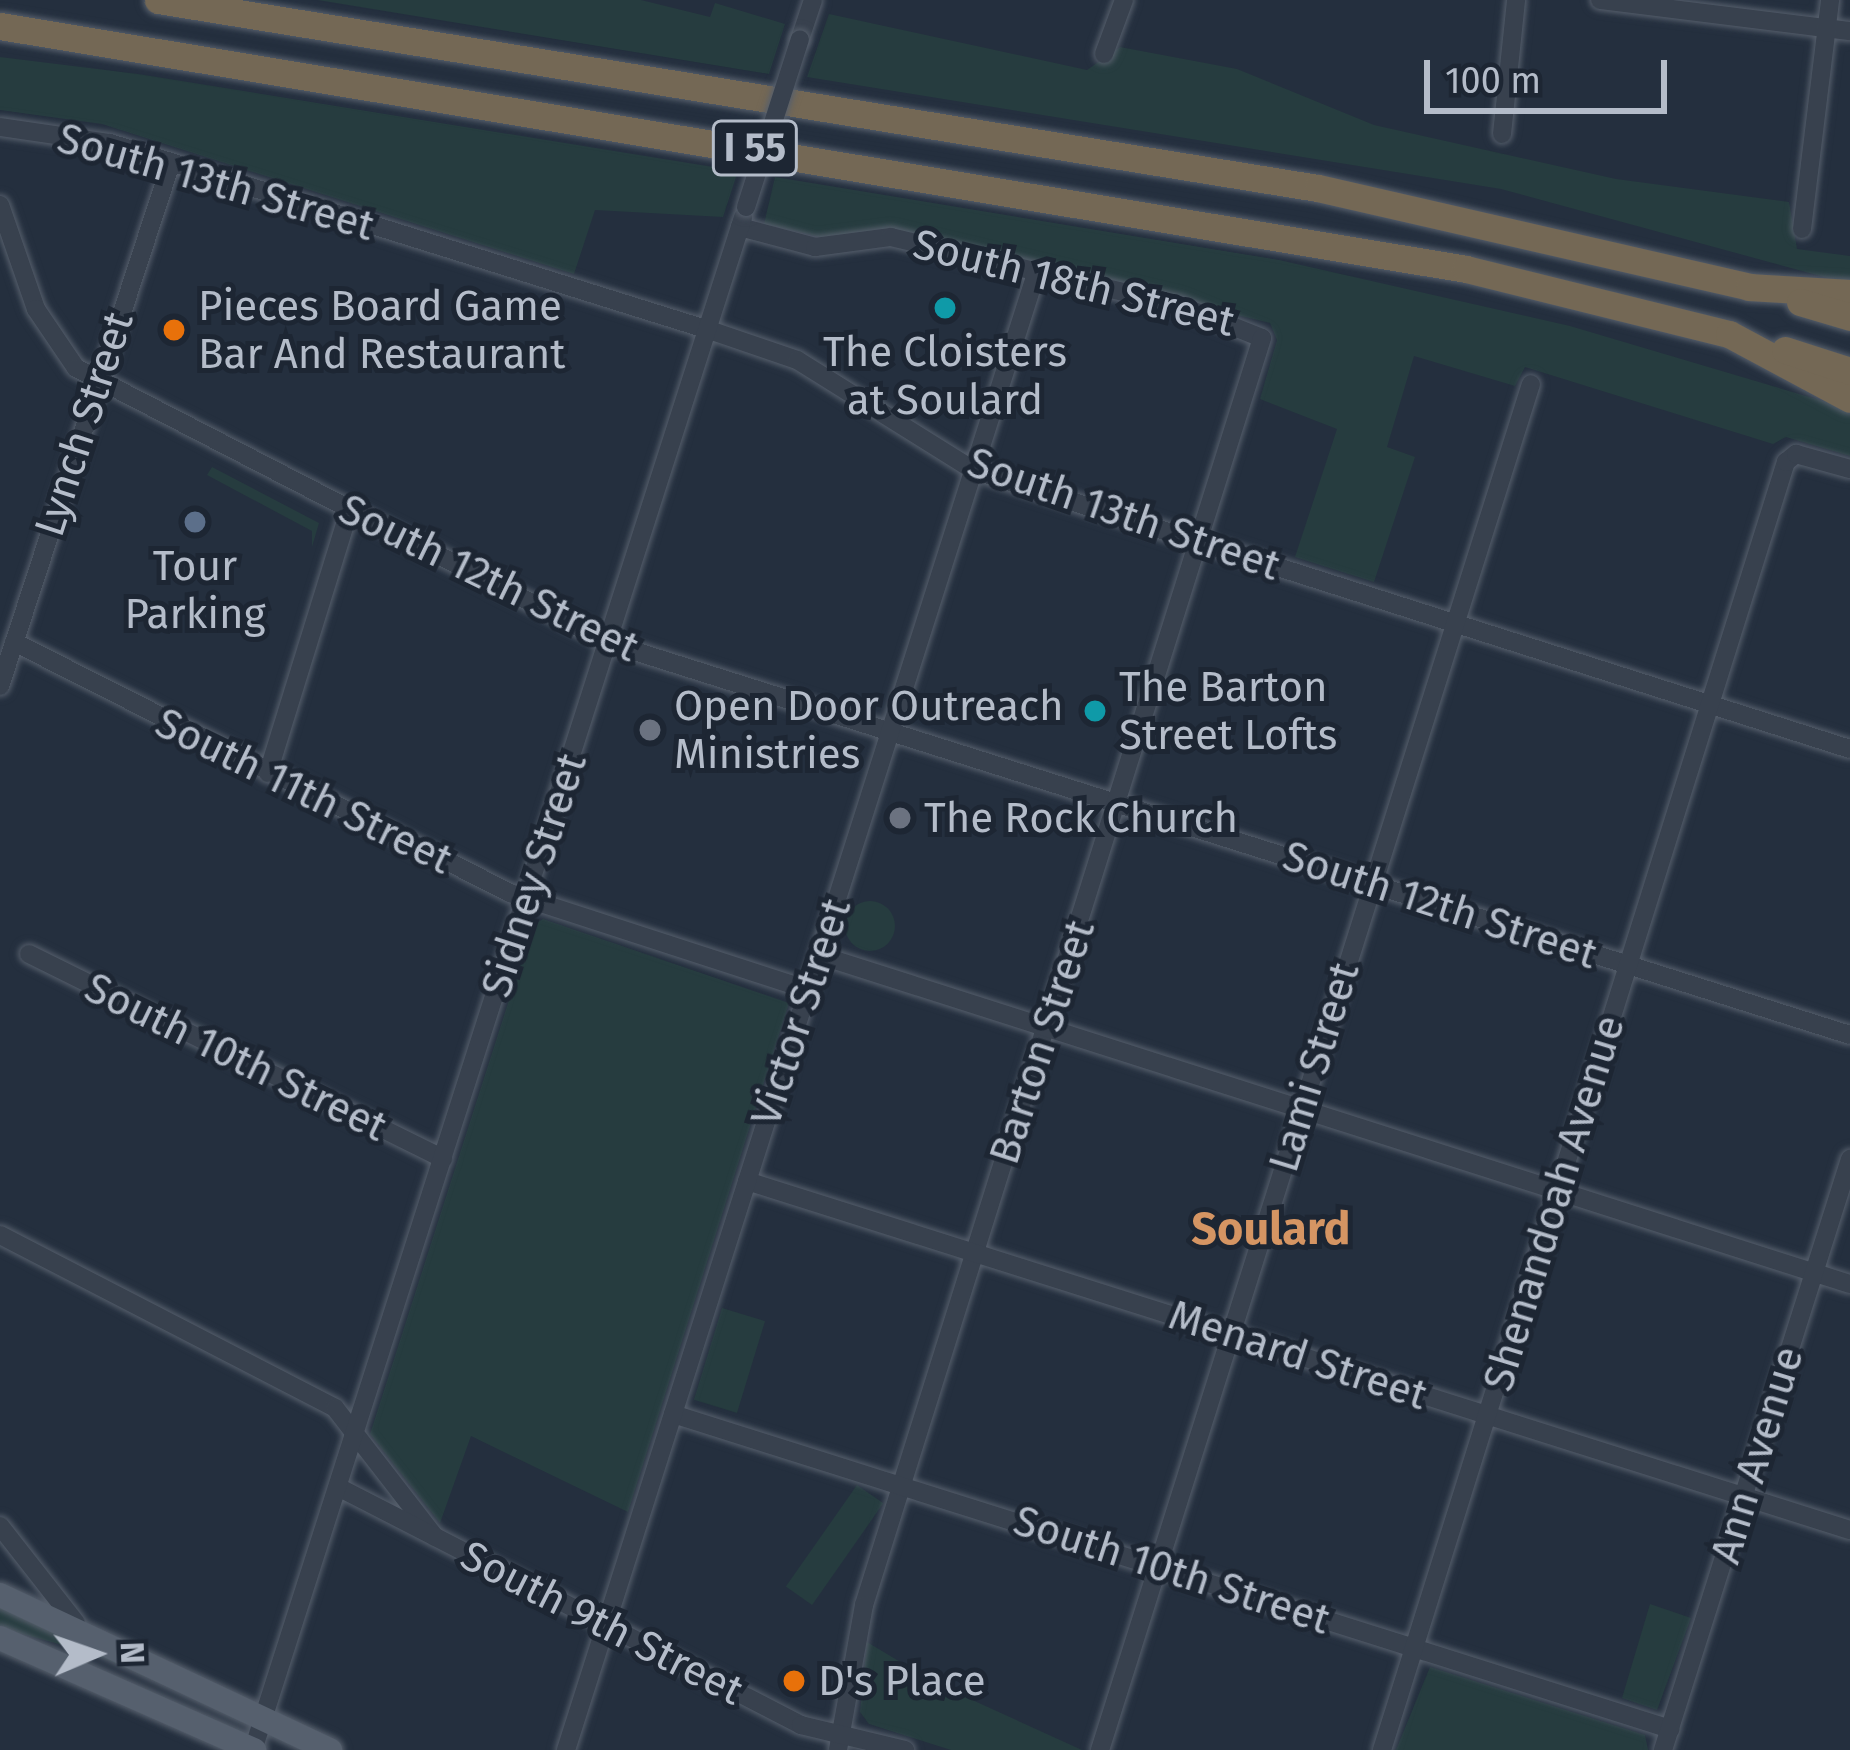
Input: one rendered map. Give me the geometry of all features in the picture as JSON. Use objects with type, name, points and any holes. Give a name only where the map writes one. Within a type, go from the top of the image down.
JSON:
[{"type":"highway","name":"I 55","points":[[158,0],[1318,188],[1749,287],[1850,317]]},
{"type":"highway","name":"I 55","points":[[0,26],[1289,235],[1729,334],[1850,370]]},
{"type":"highway","points":[[1749,287],[1850,293]]},
{"type":"highway","points":[[1729,334],[1850,399]]},
{"type":"main road","points":[[0,1595],[76,1623],[330,1750]]},
{"type":"main road","points":[[0,1638],[146,1694],[254,1750]]},
{"type":"street","name":"Sidney Street","points":[[254,1750],[813,0]]},
{"type":"street","points":[[1104,54],[1124,0]]},
{"type":"street","points":[[1502,134],[1516,0]]},
{"type":"street","points":[[1600,0],[1850,31]]},
{"type":"street","points":[[1802,229],[1830,0]]},
{"type":"street","name":"South 13th Street","points":[[0,128],[171,163],[709,330],[796,360],[974,470],[1850,749]]},
{"type":"street","name":"Lynch Street","points":[[0,686],[171,163]]},
{"type":"street","name":"South 12th Street","points":[[0,205],[50,336],[98,383],[609,643],[1850,1035]]},
{"type":"street","name":"South 18th Street","points":[[740,227],[815,247],[891,237],[1179,305],[1262,338]]},
{"type":"street","name":"Victor Street","points":[[566,1750],[1036,274]]},
{"type":"street","name":"Barton Street","points":[[839,1742],[902,1485],[1262,338]]},
{"type":"street","name":"Lami Street","points":[[1100,1750],[1531,384]]},
{"type":"street","name":"Shenandoah Avenue","points":[[1382,1750],[1628,964],[1796,454],[1850,469]]},
{"type":"street","points":[[268,773],[349,512]]},
{"type":"street","name":"South 11th Street","points":[[14,641],[526,899],[808,989]]},
{"type":"street","name":"South 10th Street","points":[[29,954],[443,1159]]},
{"type":"street","points":[[819,956],[1850,1285]]},
{"type":"street","name":"Ann Avenue","points":[[1664,1750],[1850,1160]]},
{"type":"street","name":"Menard Street","points":[[747,1181],[1850,1530]]},
{"type":"street","name":"South 9th Street","points":[[0,1235],[324,1402],[356,1430],[436,1538]]},
{"type":"street","name":"South 10th Street","points":[[673,1414],[1670,1729]]},
{"type":"street","name":"South 9th Street","points":[[338,1487],[801,1725],[839,1742],[905,1750]]},
{"type":"street","points":[[0,1526],[76,1623]]},
{"type":"green space","points":[[318,0],[641,0],[710,17],[715,3],[785,24],[769,74]]},
{"type":"green space","points":[[829,14],[1087,70],[1120,47],[1237,69],[1374,125],[1616,179],[1789,202],[1797,249],[1850,256],[1850,284],[1501,189],[807,77]]},
{"type":"green space","points":[[0,57],[138,74],[738,171],[723,217],[595,210],[574,274],[102,124],[0,110]]},
{"type":"green space","points":[[775,177],[1279,260],[1570,326],[1850,409],[1850,456],[1786,437],[1773,444],[1525,367],[1515,386],[1414,356],[1387,447],[1415,457],[1374,582],[1295,557],[1337,429],[1260,399],[1277,340],[1270,323],[884,230],[821,237],[764,224]]},
{"type":"green space","points":[[212,467],[319,523],[312,547],[312,531],[207,475]]},
{"type":"green space","points":[[870,901],[887,909],[895,926],[887,943],[870,951],[853,943],[845,926],[853,909]]},
{"type":"green space","points":[[543,919],[789,1003],[628,1512],[471,1436],[440,1523],[370,1434],[533,925]]},
{"type":"green space","points":[[722,1308],[765,1321],[737,1413],[694,1400]]},
{"type":"green space","points":[[857,1485],[883,1503],[812,1605],[786,1587]]},
{"type":"green space","points":[[1650,1604],[1691,1618],[1657,1710],[1622,1698]]},
{"type":"green space","points":[[0,1606],[222,1711],[92,1653],[0,1628]]},
{"type":"green space","points":[[867,1642],[937,1684],[1082,1750],[951,1750],[869,1724],[860,1712]]},
{"type":"green space","points":[[1430,1667],[1645,1735],[1648,1750],[1396,1750]]},
{"type":"place","name":"The Cloisters at Soulard","points":[[945,308]]},
{"type":"place","name":"Pieces Board Game Bar And Restaurant","points":[[174,330]]},
{"type":"place","name":"Tour Parking","points":[[195,522]]},
{"type":"place","name":"The Barton Street Lofts","points":[[1095,711]]},
{"type":"place","name":"Open Door Outreach Ministries","points":[[650,730]]},
{"type":"place","name":"The Rock Church","points":[[900,818]]},
{"type":"place","name":"D's Place","points":[[794,1681]]},
{"type":"district","name":"Soulard","points":[[1271,1230]]}]
